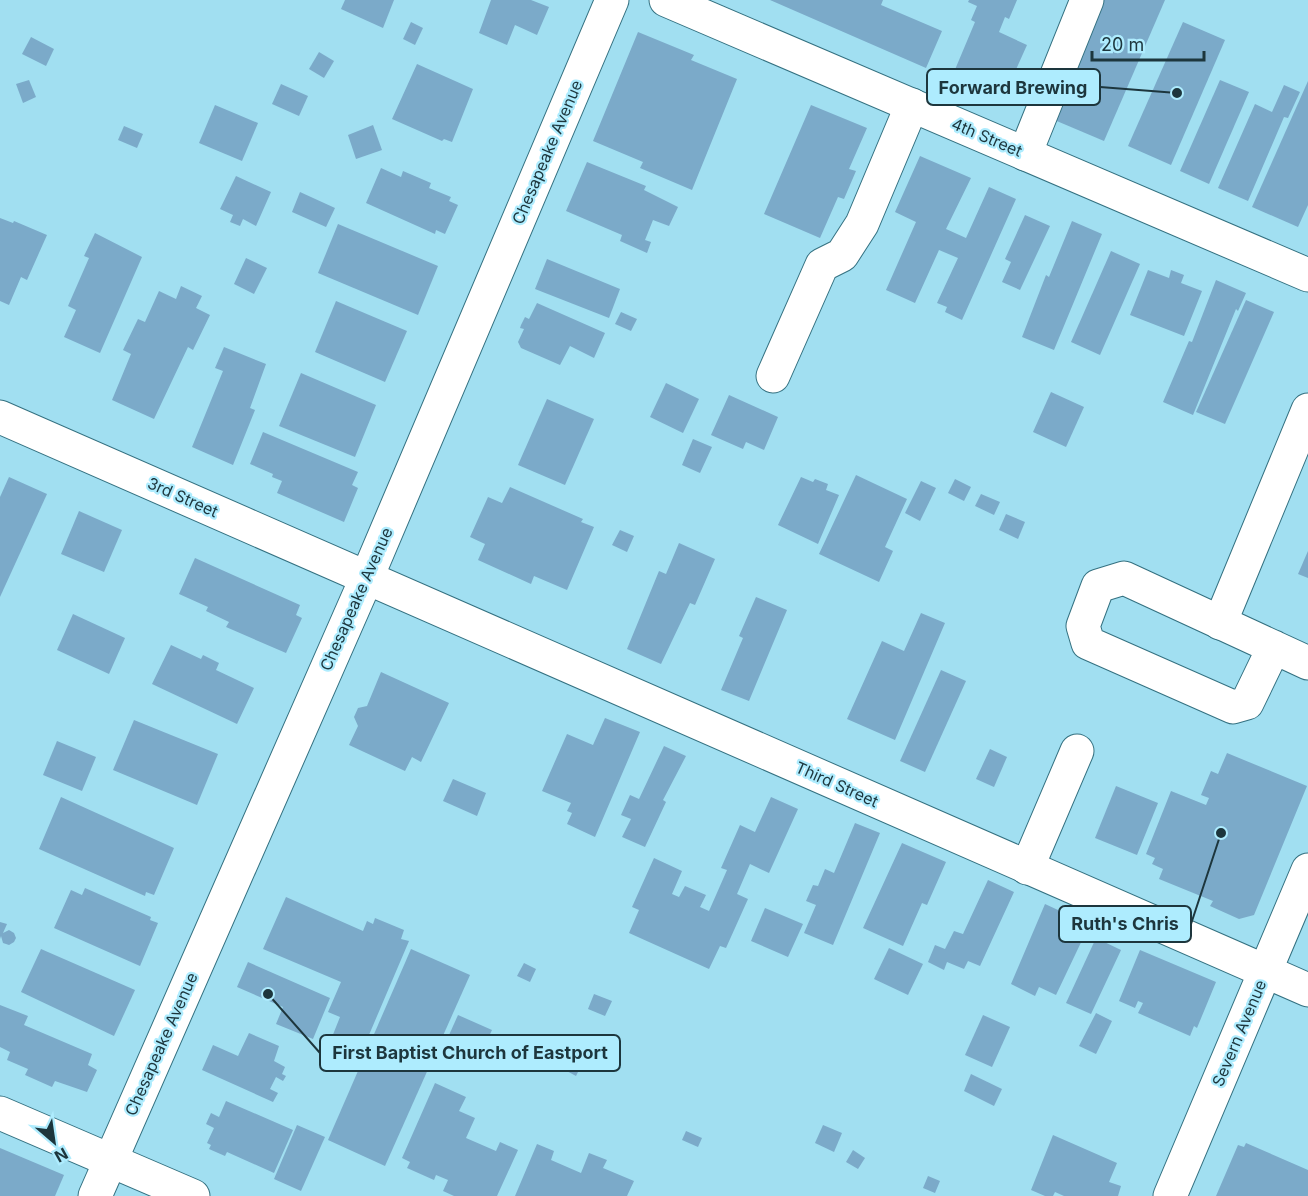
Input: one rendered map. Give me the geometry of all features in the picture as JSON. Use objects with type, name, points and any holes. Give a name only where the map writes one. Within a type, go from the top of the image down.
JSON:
[{"type":"street","name":"Chesapeake Avenue","points":[[95,1196],[367,577],[612,0]]},
{"type":"street","name":"4th Street","points":[[666,0],[1308,275]]},
{"type":"street","points":[[1025,153],[1087,0]]},
{"type":"street","points":[[773,376],[822,265],[842,255],[862,224],[912,105]]},
{"type":"street","points":[[1220,623],[1308,410]]},
{"type":"street","name":"3rd Street","points":[[0,417],[367,577]]},
{"type":"street","name":"Third Street","points":[[367,577],[1308,990]]},
{"type":"street","points":[[1274,647],[1247,703],[1233,707],[1089,643],[1083,626],[1098,586],[1124,578],[1220,623],[1274,647],[1308,663]]},
{"type":"street","points":[[1027,868],[1077,751]]},
{"type":"street","name":"Severn Avenue","points":[[1170,1196],[1308,870]]},
{"type":"street","points":[[0,1113],[194,1196]]},
{"type":"building","points":[[345,0],[394,0],[383,28],[341,9]]},
{"type":"building","points":[[491,0],[531,0],[549,7],[537,35],[515,25],[507,45],[479,33]]},
{"type":"building","points":[[770,0],[883,0],[881,5],[942,31],[926,68]]},
{"type":"building","points":[[969,0],[1017,0],[1009,19],[1005,17],[999,32],[1027,45],[1005,94],[954,72],[975,22],[971,20],[977,6],[968,2]]},
{"type":"building","points":[[1103,0],[1165,0],[1104,141],[1052,119]]},
{"type":"building","points":[[411,22],[423,28],[415,45],[403,39]]},
{"type":"building","points":[[1183,22],[1225,40],[1171,165],[1128,146]]},
{"type":"building","points":[[638,32],[694,55],[691,60],[737,79],[692,190],[640,168],[643,162],[593,141]]},
{"type":"building","points":[[31,37],[54,49],[46,66],[22,54]]},
{"type":"building","points":[[319,52],[334,61],[324,78],[309,69]]},
{"type":"building","points":[[417,64],[473,89],[452,142],[444,139],[442,141],[392,119]]},
{"type":"building","points":[[29,80],[36,97],[23,103],[16,84]]},
{"type":"building","points":[[1220,80],[1249,92],[1209,184],[1180,171]]},
{"type":"building","points":[[1308,81],[1308,205],[1298,227],[1252,207]]},
{"type":"building","points":[[281,84],[308,96],[299,116],[272,104]]},
{"type":"building","points":[[1284,85],[1300,92],[1288,118],[1284,117],[1248,201],[1218,188],[1255,104],[1272,112]]},
{"type":"building","points":[[215,105],[258,123],[242,161],[199,143]]},
{"type":"building","points":[[811,105],[867,128],[849,169],[856,171],[844,199],[838,197],[820,238],[764,214]]},
{"type":"building","points":[[373,125],[382,150],[356,159],[348,135]]},
{"type":"building","points":[[124,126],[143,134],[137,148],[118,140]]},
{"type":"building","points":[[920,156],[971,178],[946,229],[966,238],[989,187],[1016,199],[962,320],[945,312],[947,307],[937,303],[958,258],[939,250],[915,303],[886,290],[916,222],[895,212]]},
{"type":"building","points":[[587,162],[646,186],[644,190],[678,207],[669,226],[653,220],[645,240],[651,242],[647,253],[620,241],[622,235],[566,211]]},
{"type":"building","points":[[381,168],[401,177],[403,171],[431,183],[429,188],[451,197],[449,201],[458,205],[445,234],[436,230],[435,234],[366,203]]},
{"type":"building","points":[[236,176],[271,192],[256,226],[243,219],[240,226],[230,222],[233,215],[220,209]]},
{"type":"building","points":[[300,192],[335,208],[326,227],[292,212]]},
{"type":"building","points":[[1025,215],[1050,226],[1020,290],[1002,282],[1011,262],[1005,259]]},
{"type":"building","points":[[0,218],[13,223],[14,221],[47,235],[27,280],[21,277],[9,305],[0,301]]},
{"type":"building","points":[[1072,221],[1102,234],[1054,350],[1022,337],[1046,275],[1049,277]]},
{"type":"building","points":[[338,224],[438,266],[418,315],[318,273]]},
{"type":"building","points":[[95,233],[142,257],[100,353],[64,337],[76,310],[68,306],[89,258],[84,256]]},
{"type":"building","points":[[1111,251],[1140,264],[1100,355],[1071,342]]},
{"type":"building","points":[[246,258],[267,268],[254,294],[234,284]]},
{"type":"building","points":[[547,259],[620,289],[609,318],[535,289]]},
{"type":"building","points":[[1148,270],[1169,278],[1171,270],[1184,275],[1181,283],[1202,291],[1184,336],[1130,315]]},
{"type":"building","points":[[1216,280],[1246,293],[1238,311],[1236,309],[1193,415],[1163,402],[1189,341],[1192,342]]},
{"type":"building","points":[[181,286],[202,296],[196,308],[210,315],[193,350],[188,347],[154,419],[112,400],[131,354],[123,350],[138,319],[145,322],[159,291],[176,299]]},
{"type":"building","points":[[1246,300],[1274,312],[1225,424],[1196,412]]},
{"type":"building","points":[[336,301],[407,331],[385,382],[315,352]]},
{"type":"building","points":[[537,303],[605,333],[594,358],[570,346],[560,365],[521,348],[518,342],[524,329],[520,328],[521,325],[525,317],[529,319]]},
{"type":"building","points":[[621,312],[637,319],[631,331],[615,324]]},
{"type":"building","points":[[224,347],[266,364],[250,408],[255,410],[233,465],[192,447],[223,371],[215,368]]},
{"type":"building","points":[[301,373],[376,405],[355,457],[279,426]]},
{"type":"building","points":[[666,383],[699,399],[683,433],[650,417]]},
{"type":"building","points":[[1051,392],[1084,407],[1066,447],[1033,432]]},
{"type":"building","points":[[729,395],[778,417],[764,450],[746,442],[743,449],[711,435]]},
{"type":"building","points":[[547,399],[594,419],[565,485],[518,465]]},
{"type":"building","points":[[263,432],[358,472],[352,485],[358,488],[344,522],[277,493],[282,481],[272,477],[273,474],[250,464]]},
{"type":"building","points":[[693,439],[712,447],[700,473],[682,465]]},
{"type":"building","points":[[856,475],[907,499],[885,547],[893,551],[879,582],[819,554]]},
{"type":"building","points":[[9,477],[47,494],[0,597],[0,497]]},
{"type":"building","points":[[801,477],[813,482],[815,479],[828,484],[826,490],[839,495],[818,544],[778,525]]},
{"type":"building","points":[[955,479],[971,487],[964,501],[948,493]]},
{"type":"building","points":[[921,481],[936,488],[920,521],[905,513]]},
{"type":"building","points":[[510,487],[583,519],[581,522],[594,527],[567,590],[534,576],[531,584],[478,560],[485,544],[470,537],[488,497],[502,503]]},
{"type":"building","points":[[981,494],[1000,502],[994,515],[975,506]]},
{"type":"building","points":[[79,511],[122,530],[104,572],[61,554]]},
{"type":"building","points":[[1006,514],[1025,522],[1018,539],[999,530]]},
{"type":"building","points":[[620,530],[634,536],[627,552],[612,545]]},
{"type":"building","points":[[679,543],[715,559],[695,605],[690,603],[661,664],[627,649],[659,571],[666,574]]},
{"type":"building","points":[[1308,551],[1308,578],[1298,574]]},
{"type":"building","points":[[195,558],[300,605],[296,615],[302,618],[286,653],[226,627],[229,622],[206,611],[208,607],[179,594]]},
{"type":"building","points":[[756,597],[787,610],[749,701],[721,690],[743,638],[739,636]]},
{"type":"building","points":[[921,613],[945,623],[895,740],[847,719],[882,641],[904,651]]},
{"type":"building","points":[[73,614],[125,638],[109,674],[57,650]]},
{"type":"building","points":[[171,645],[201,659],[203,655],[219,663],[216,670],[254,688],[237,724],[152,684]]},
{"type":"building","points":[[941,670],[966,681],[925,772],[900,761]]},
{"type":"building","points":[[381,672],[449,703],[421,762],[412,757],[405,771],[349,745],[358,726],[354,717],[358,708],[367,706]]},
{"type":"building","points":[[605,718],[640,732],[595,837],[567,824],[572,813],[567,811],[571,803],[542,791],[567,734],[593,745]]},
{"type":"building","points":[[134,720],[218,754],[197,805],[113,770]]},
{"type":"building","points":[[57,741],[96,757],[82,791],[43,775]]},
{"type":"building","points":[[664,746],[686,756],[663,800],[666,802],[645,847],[622,837],[631,819],[621,815],[630,795],[639,799]]},
{"type":"building","points":[[990,749],[1007,757],[994,787],[976,779]]},
{"type":"building","points":[[1227,753],[1307,786],[1254,915],[1239,919],[1210,906],[1213,901],[1159,879],[1163,869],[1152,864],[1155,858],[1146,854],[1171,791],[1206,805],[1209,798],[1201,795],[1211,771],[1218,774]]},
{"type":"building","points":[[453,779],[486,793],[477,816],[443,801]]},
{"type":"building","points":[[1116,786],[1158,803],[1137,855],[1095,838]]},
{"type":"building","points":[[61,797],[174,848],[154,895],[146,892],[145,896],[39,849]]},
{"type":"building","points":[[771,797],[798,809],[769,873],[750,864],[737,894],[748,899],[726,948],[720,946],[709,969],[629,933],[639,910],[632,907],[654,858],[682,871],[672,894],[679,897],[685,886],[706,895],[700,907],[709,911],[727,870],[721,868],[740,825],[755,832]]},
{"type":"building","points":[[855,823],[880,833],[833,945],[804,933],[816,905],[806,901],[813,885],[818,886],[825,869],[834,873]]},
{"type":"building","points":[[902,843],[946,862],[927,905],[922,903],[903,946],[863,928]]},
{"type":"building","points":[[988,880],[1014,892],[980,966],[968,961],[964,969],[947,962],[944,970],[928,962],[935,945],[945,949],[954,931],[963,934]]},
{"type":"building","points":[[85,888],[151,917],[150,920],[158,923],[140,966],[54,928],[71,890],[82,895]]},
{"type":"building","points":[[286,897],[363,931],[367,921],[373,924],[375,918],[404,930],[401,939],[409,941],[360,1056],[330,1042],[340,1017],[328,1012],[341,982],[263,949]]},
{"type":"building","points":[[1045,904],[1071,916],[1067,925],[1085,934],[1056,995],[1039,987],[1035,996],[1011,984]]},
{"type":"building","points":[[765,908],[803,924],[788,957],[751,941]]},
{"type":"building","points":[[0,922],[7,924],[3,933],[9,930],[16,938],[9,945],[3,943],[1,936],[0,939]]},
{"type":"building","points":[[1096,938],[1121,950],[1091,1014],[1066,1003]]},
{"type":"building","points":[[889,948],[923,964],[908,995],[874,979]]},
{"type":"building","points":[[41,949],[135,990],[114,1036],[21,992]]},
{"type":"building","points":[[411,949],[470,975],[385,1166],[328,1140]]},
{"type":"building","points":[[1140,950],[1216,982],[1197,1028],[1194,1026],[1190,1036],[1138,1013],[1143,1003],[1138,1001],[1135,1008],[1119,1001]]},
{"type":"building","points":[[248,962],[330,998],[313,1039],[276,1024],[283,1007],[237,987]]},
{"type":"building","points":[[524,963],[536,969],[530,982],[517,976]]},
{"type":"building","points":[[594,994],[612,1001],[605,1016],[588,1009]]},
{"type":"building","points":[[0,1005],[28,1016],[24,1025],[92,1054],[88,1065],[97,1070],[87,1092],[55,1081],[52,1087],[25,1075],[28,1069],[7,1060],[10,1052],[0,1047]]},
{"type":"building","points":[[1096,1013],[1112,1021],[1096,1054],[1079,1046]]},
{"type":"building","points":[[458,1015],[492,1030],[474,1068],[441,1053]]},
{"type":"building","points":[[983,1015],[1010,1027],[992,1067],[965,1055]]},
{"type":"building","points":[[249,1033],[279,1046],[274,1061],[285,1067],[282,1074],[286,1076],[283,1081],[276,1077],[270,1089],[278,1093],[273,1102],[202,1070],[213,1045],[238,1056]]},
{"type":"building","points":[[574,1047],[587,1054],[576,1076],[563,1069]]},
{"type":"building","points":[[971,1074],[1002,1089],[994,1106],[964,1091]]},
{"type":"building","points":[[435,1083],[466,1097],[459,1111],[475,1118],[466,1138],[496,1151],[500,1142],[518,1150],[497,1196],[454,1196],[443,1191],[448,1180],[436,1175],[434,1180],[407,1168],[410,1162],[402,1158]]},
{"type":"building","points":[[226,1101],[293,1130],[274,1173],[227,1152],[225,1156],[209,1149],[211,1145],[207,1143],[214,1128],[206,1124],[211,1113],[219,1117]]},
{"type":"building","points":[[297,1125],[325,1137],[301,1191],[274,1179]]},
{"type":"building","points":[[823,1125],[842,1133],[834,1152],[815,1143]]},
{"type":"building","points":[[686,1131],[702,1138],[698,1147],[682,1140]]},
{"type":"building","points":[[1053,1135],[1117,1163],[1109,1182],[1121,1186],[1118,1196],[1064,1196],[1055,1192],[1053,1196],[1045,1196],[1031,1190]]},
{"type":"building","points":[[1246,1143],[1308,1170],[1308,1196],[1216,1196],[1238,1145],[1244,1147]]},
{"type":"building","points":[[537,1144],[554,1151],[551,1160],[581,1173],[589,1153],[607,1160],[603,1168],[634,1181],[627,1196],[515,1196]]},
{"type":"building","points":[[0,1148],[64,1175],[55,1196],[0,1196]]},
{"type":"building","points":[[853,1150],[865,1158],[858,1169],[846,1162]]},
{"type":"building","points":[[928,1176],[940,1181],[935,1193],[923,1188]]},
{"type":"place","name":"Forward Brewing","points":[[1177,93]]},
{"type":"place","name":"Ruth's Chris","points":[[1221,833]]},
{"type":"place","name":"First Baptist Church of Eastport","points":[[268,994]]}]
